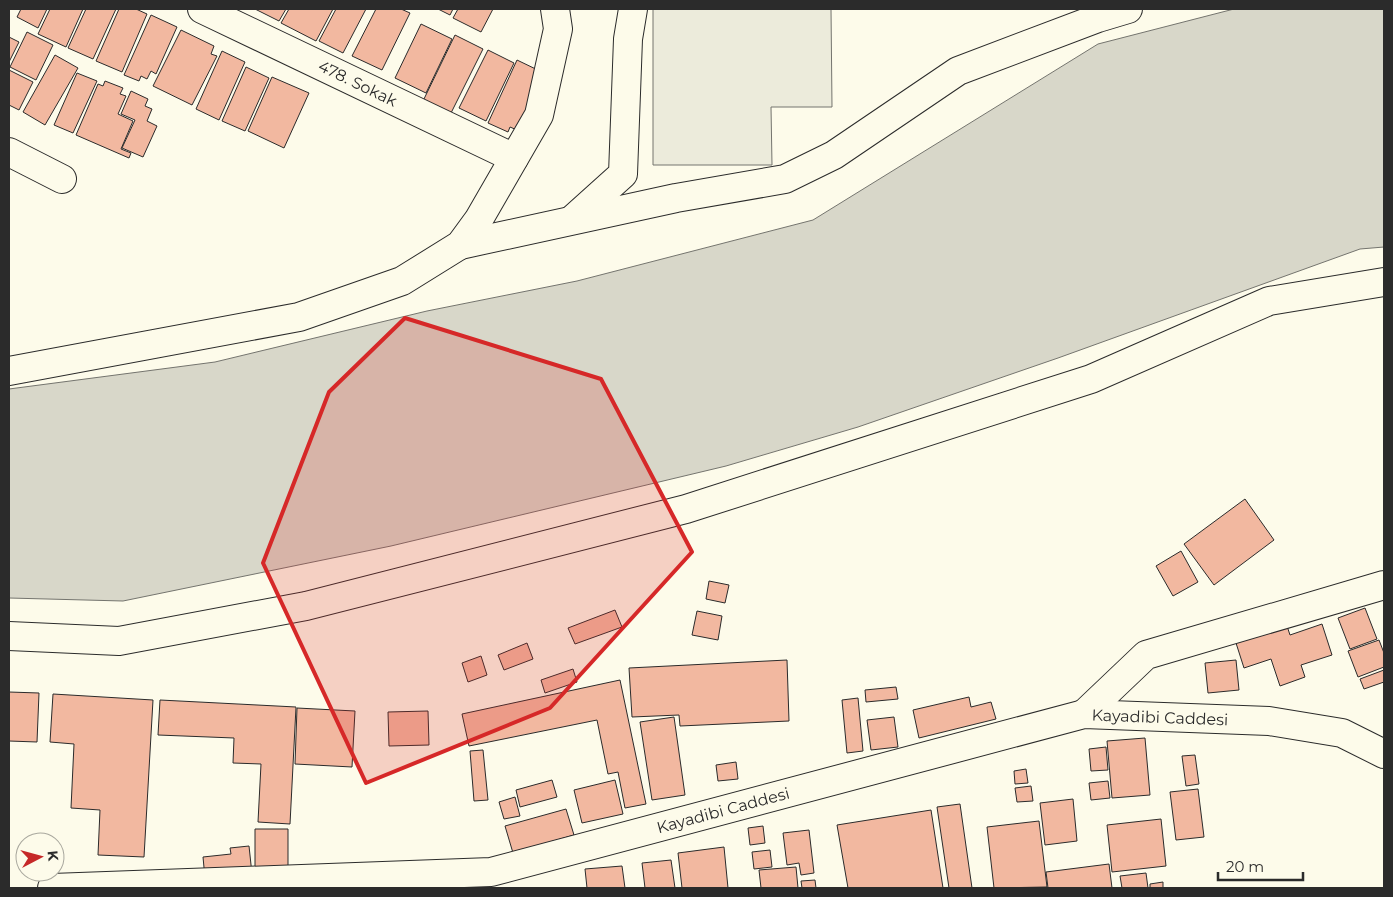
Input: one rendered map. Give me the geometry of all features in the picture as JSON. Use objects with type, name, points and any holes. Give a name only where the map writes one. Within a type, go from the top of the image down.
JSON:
[{"type":"street","name":"478. Sokak","points":[[202,9],[514,158]]},
{"type":"street","points":[[9,370],[299,317],[402,281],[460,244],[479,219],[539,115],[558,29],[556,9]]},
{"type":"street","points":[[572,221],[623,174],[628,39],[633,9]]},
{"type":"street","points":[[460,244],[676,198],[785,178],[834,155],[958,71],[1098,18],[1128,9]]},
{"type":"street","points":[[9,152],[62,179]]},
{"type":"street","points":[[9,636],[120,641],[296,608],[676,511],[1091,379],[1268,301],[1384,282]]},
{"type":"street","points":[[1084,714],[1146,655],[1384,585]]},
{"type":"street","name":"Kayadibi Caddesi","points":[[52,888],[491,872],[1084,714],[1269,721],[1342,733],[1384,754]]},
{"type":"highlighted area","points":[[405,318],[601,379],[692,552],[550,708],[366,783],[263,563],[329,392]]},
{"type":"shaded area","points":[[653,9],[831,9],[832,107],[771,107],[772,165],[653,165]]},
{"type":"shaded area","points":[[1234,9],[1384,9],[1384,247],[1360,249],[1058,358],[858,427],[726,466],[391,546],[123,601],[9,598],[9,389],[215,362],[427,311],[577,281],[813,220],[1098,44]]},
{"type":"building","points":[[21,9],[47,9],[38,28],[17,17]]},
{"type":"building","points":[[50,9],[83,9],[66,47],[38,34]]},
{"type":"building","points":[[86,9],[116,9],[93,59],[68,48]]},
{"type":"building","points":[[119,9],[136,9],[147,14],[122,72],[96,61]]},
{"type":"building","points":[[255,9],[286,9],[279,21]]},
{"type":"building","points":[[289,9],[333,9],[316,41],[281,23]]},
{"type":"building","points":[[336,9],[366,9],[343,53],[319,41]]},
{"type":"building","points":[[376,9],[401,9],[410,13],[382,70],[352,56]]},
{"type":"building","points":[[438,9],[453,9],[450,15]]},
{"type":"building","points":[[458,9],[493,9],[481,32],[453,18]]},
{"type":"building","points":[[151,15],[177,27],[156,74],[151,71],[147,79],[141,76],[139,81],[124,75]]},
{"type":"building","points":[[421,24],[452,39],[426,93],[395,78]]},
{"type":"building","points":[[181,30],[214,46],[211,54],[217,56],[192,105],[153,86]]},
{"type":"building","points":[[27,32],[53,45],[36,80],[10,67]]},
{"type":"building","points":[[455,35],[483,49],[450,115],[423,101]]},
{"type":"building","points":[[9,37],[19,42],[9,62]]},
{"type":"building","points":[[488,50],[514,63],[486,121],[459,108]]},
{"type":"building","points":[[222,51],[245,62],[219,120],[196,109]]},
{"type":"building","points":[[55,55],[78,68],[45,125],[23,112]]},
{"type":"building","points":[[517,60],[544,73],[517,130],[510,127],[508,132],[488,123]]},
{"type":"building","points":[[246,67],[269,78],[245,131],[222,121]]},
{"type":"building","points":[[9,70],[33,82],[19,110],[9,105]]},
{"type":"building","points":[[77,73],[97,81],[73,133],[54,125]]},
{"type":"building","points":[[272,77],[309,93],[284,148],[248,131]]},
{"type":"building","points":[[105,81],[123,88],[120,94],[126,96],[118,114],[133,121],[121,149],[131,153],[129,158],[76,135],[98,84],[103,86]]},
{"type":"building","points":[[131,91],[148,99],[145,106],[152,109],[147,121],[157,126],[143,157],[122,148],[135,120],[121,114]]},
{"type":"building","points":[[1245,499],[1274,540],[1214,585],[1184,544]]},
{"type":"building","points":[[1181,551],[1198,582],[1173,596],[1156,566]]},
{"type":"building","points":[[709,581],[729,585],[725,603],[706,599]]},
{"type":"building","points":[[1365,608],[1377,639],[1350,649],[1338,618]]},
{"type":"building","points":[[615,610],[622,627],[575,644],[568,628]]},
{"type":"building","points":[[697,611],[722,616],[718,640],[692,635]]},
{"type":"building","points":[[1322,624],[1332,655],[1301,665],[1305,677],[1280,686],[1271,659],[1244,668],[1236,643],[1287,626],[1290,635]]},
{"type":"building","points":[[1379,640],[1384,653],[1384,667],[1358,677],[1348,651]]},
{"type":"building","points":[[527,643],[533,659],[504,670],[498,655]]},
{"type":"building","points":[[481,656],[487,675],[468,682],[462,663]]},
{"type":"building","points":[[787,660],[789,721],[680,726],[679,715],[632,717],[629,668]]},
{"type":"building","points":[[1236,660],[1239,690],[1208,693],[1205,663]]},
{"type":"building","points":[[573,669],[577,682],[545,693],[541,680]]},
{"type":"building","points":[[1384,670],[1384,682],[1364,689],[1360,679]]},
{"type":"building","points":[[620,680],[646,804],[625,808],[618,772],[608,774],[597,720],[469,746],[462,714]]},
{"type":"building","points":[[896,687],[898,699],[866,702],[865,690]]},
{"type":"building","points":[[9,692],[39,693],[37,742],[9,741]]},
{"type":"building","points":[[53,694],[153,700],[144,857],[98,855],[100,810],[71,808],[74,744],[50,742]]},
{"type":"building","points":[[969,697],[971,707],[991,702],[996,719],[919,738],[913,710]]},
{"type":"building","points":[[858,698],[863,751],[847,753],[842,700]]},
{"type":"building","points":[[160,700],[296,707],[290,824],[258,822],[261,764],[233,763],[234,738],[158,735]]},
{"type":"building","points":[[297,708],[355,711],[352,767],[295,764]]},
{"type":"building","points":[[428,711],[429,745],[389,746],[388,712]]},
{"type":"building","points":[[674,717],[685,795],[652,800],[640,722]]},
{"type":"building","points":[[894,717],[898,747],[871,750],[867,720]]},
{"type":"building","points":[[1145,738],[1150,795],[1112,798],[1107,741]]},
{"type":"building","points":[[1106,747],[1108,770],[1091,771],[1089,749]]},
{"type":"building","points":[[483,750],[488,800],[474,801],[470,751]]},
{"type":"building","points":[[1195,755],[1199,784],[1186,786],[1182,756]]},
{"type":"building","points":[[736,762],[738,779],[718,781],[716,765]]},
{"type":"building","points":[[1026,769],[1028,783],[1015,784],[1014,771]]},
{"type":"building","points":[[552,780],[557,797],[520,807],[516,790]]},
{"type":"building","points":[[615,780],[623,814],[582,823],[574,790]]},
{"type":"building","points":[[1108,781],[1110,798],[1091,800],[1089,783]]},
{"type":"building","points":[[1031,786],[1033,801],[1017,802],[1015,788]]},
{"type":"building","points":[[1198,789],[1204,837],[1176,840],[1170,792]]},
{"type":"building","points":[[515,797],[520,816],[504,819],[499,802]]},
{"type":"building","points":[[1073,799],[1077,841],[1045,845],[1040,803]]},
{"type":"building","points":[[960,804],[972,888],[949,888],[937,807]]},
{"type":"building","points":[[566,809],[574,835],[513,853],[505,826]]},
{"type":"building","points":[[931,810],[943,888],[848,888],[837,825]]},
{"type":"building","points":[[1161,819],[1166,866],[1112,872],[1107,825]]},
{"type":"building","points":[[1039,821],[1047,887],[994,888],[987,827]]},
{"type":"building","points":[[763,826],[765,843],[750,845],[748,828]]},
{"type":"building","points":[[255,829],[288,829],[288,868],[255,869]]},
{"type":"building","points":[[809,830],[814,873],[801,875],[799,863],[787,865],[783,833]]},
{"type":"building","points":[[249,846],[252,874],[205,878],[203,857],[231,854],[230,848]]},
{"type":"building","points":[[724,847],[728,888],[682,888],[678,853]]},
{"type":"building","points":[[770,850],[772,867],[754,869],[752,852]]},
{"type":"building","points":[[671,860],[675,888],[645,888],[642,863]]},
{"type":"building","points":[[1109,864],[1112,888],[1048,888],[1046,872]]},
{"type":"building","points":[[622,866],[625,888],[587,888],[585,869]]},
{"type":"building","points":[[796,867],[798,888],[761,888],[759,870]]},
{"type":"building","points":[[1146,873],[1148,888],[1122,888],[1120,876]]},
{"type":"building","points":[[815,880],[816,888],[802,888],[801,881]]},
{"type":"building","points":[[1163,882],[1163,888],[1150,888],[1150,884]]}]
